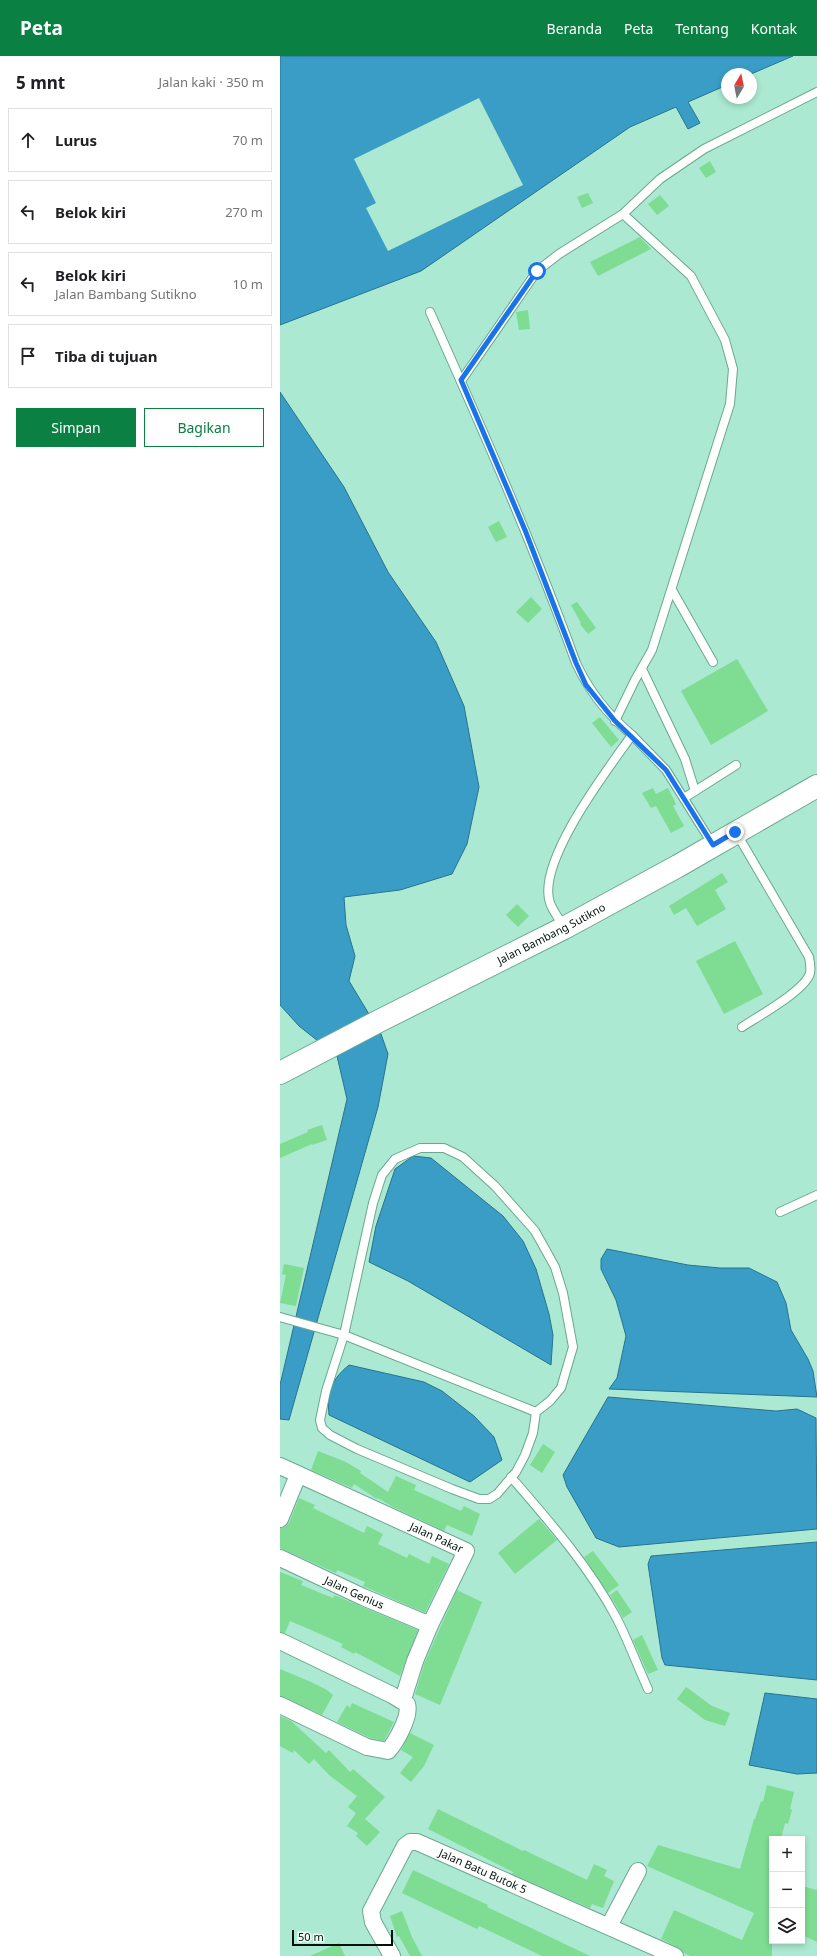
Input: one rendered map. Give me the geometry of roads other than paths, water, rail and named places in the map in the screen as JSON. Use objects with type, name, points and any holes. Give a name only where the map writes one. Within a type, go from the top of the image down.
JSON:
[{"type":"street","name":"Jalan Bambang Sutikno","points":[[280,1073],[379,1021],[564,928],[817,786]]},
{"type":"street","name":"Jalan Pakar","points":[[280,1466],[466,1551],[430,1624],[415,1661],[404,1696],[401,1700]]},
{"type":"street","points":[[280,1519],[298,1475]]},
{"type":"street","name":"Jalan Genius","points":[[280,1558],[363,1596],[430,1624]]},
{"type":"street","points":[[280,1641],[401,1700],[407,1704],[408,1714],[396,1740],[388,1751],[366,1746],[280,1704]]},
{"type":"street","name":"Jalan Batu Butok 5","points":[[392,1956],[373,1922],[371,1911],[405,1846],[410,1842],[425,1844],[608,1926],[643,1950],[675,1956]]},
{"type":"street","points":[[608,1926],[638,1871]]},
{"type":"lane","points":[[461,380],[537,271],[559,254],[623,214],[660,179],[704,149],[817,92]]},
{"type":"lane","points":[[615,721],[652,650],[730,404],[733,369],[725,340],[691,276],[623,214]]},
{"type":"lane","points":[[430,312],[461,380],[525,530],[576,663],[586,685],[615,721],[666,770],[713,845]]},
{"type":"lane","points":[[672,590],[713,662]]},
{"type":"lane","points":[[642,669],[685,759],[695,791]]},
{"type":"lane","points":[[564,928],[550,902],[550,880],[558,852],[578,813],[632,736]]},
{"type":"lane","points":[[684,798],[736,765]]},
{"type":"lane","points":[[735,832],[809,957],[811,966],[810,974],[803,984],[789,996],[742,1028]]},
{"type":"lane","points":[[420,1148],[444,1148],[463,1157],[495,1186],[535,1231],[555,1267],[563,1293],[573,1347],[561,1388],[550,1401],[536,1412],[533,1433],[525,1455],[512,1477],[497,1494],[489,1499],[479,1499],[357,1450],[330,1435],[322,1428],[320,1420],[326,1391],[344,1335],[373,1203],[382,1175],[395,1159],[420,1148]]},
{"type":"lane","points":[[780,1212],[817,1195]]},
{"type":"lane","points":[[280,1317],[344,1335],[536,1412]]},
{"type":"lane","points":[[512,1477],[576,1554],[601,1591],[628,1642],[648,1689]]},
{"type":"water","points":[[280,56],[793,56],[757,71],[757,68],[721,68],[721,88],[688,102],[700,123],[688,129],[676,107],[630,127],[421,271],[280,325]]},
{"type":"water","points":[[280,392],[344,487],[388,572],[436,642],[464,706],[479,787],[467,844],[452,874],[400,890],[344,897],[346,925],[355,956],[349,981],[381,1034],[388,1054],[378,1107],[289,1420],[280,1419],[280,1385],[347,1099],[337,1056],[299,1026],[280,1005]]},
{"type":"water","points":[[413,1156],[431,1158],[503,1216],[523,1241],[536,1269],[549,1314],[553,1335],[551,1365],[408,1281],[369,1262],[376,1226],[395,1169]]},
{"type":"water","points":[[607,1249],[688,1265],[720,1268],[749,1268],[777,1282],[786,1303],[791,1330],[808,1359],[813,1371],[817,1397],[609,1389],[617,1378],[626,1336],[616,1300],[601,1269],[601,1259]]},
{"type":"water","points":[[349,1365],[424,1382],[442,1391],[474,1416],[494,1437],[502,1460],[470,1482],[329,1415],[330,1393],[334,1381]]},
{"type":"water","points":[[608,1397],[776,1411],[797,1409],[816,1418],[817,1529],[619,1547],[596,1538],[567,1487],[563,1475]]},
{"type":"water","points":[[817,1542],[817,1680],[665,1665],[662,1658],[648,1564],[651,1556]]},
{"type":"water","points":[[765,1693],[817,1699],[817,1773],[797,1774],[749,1765]]}]
